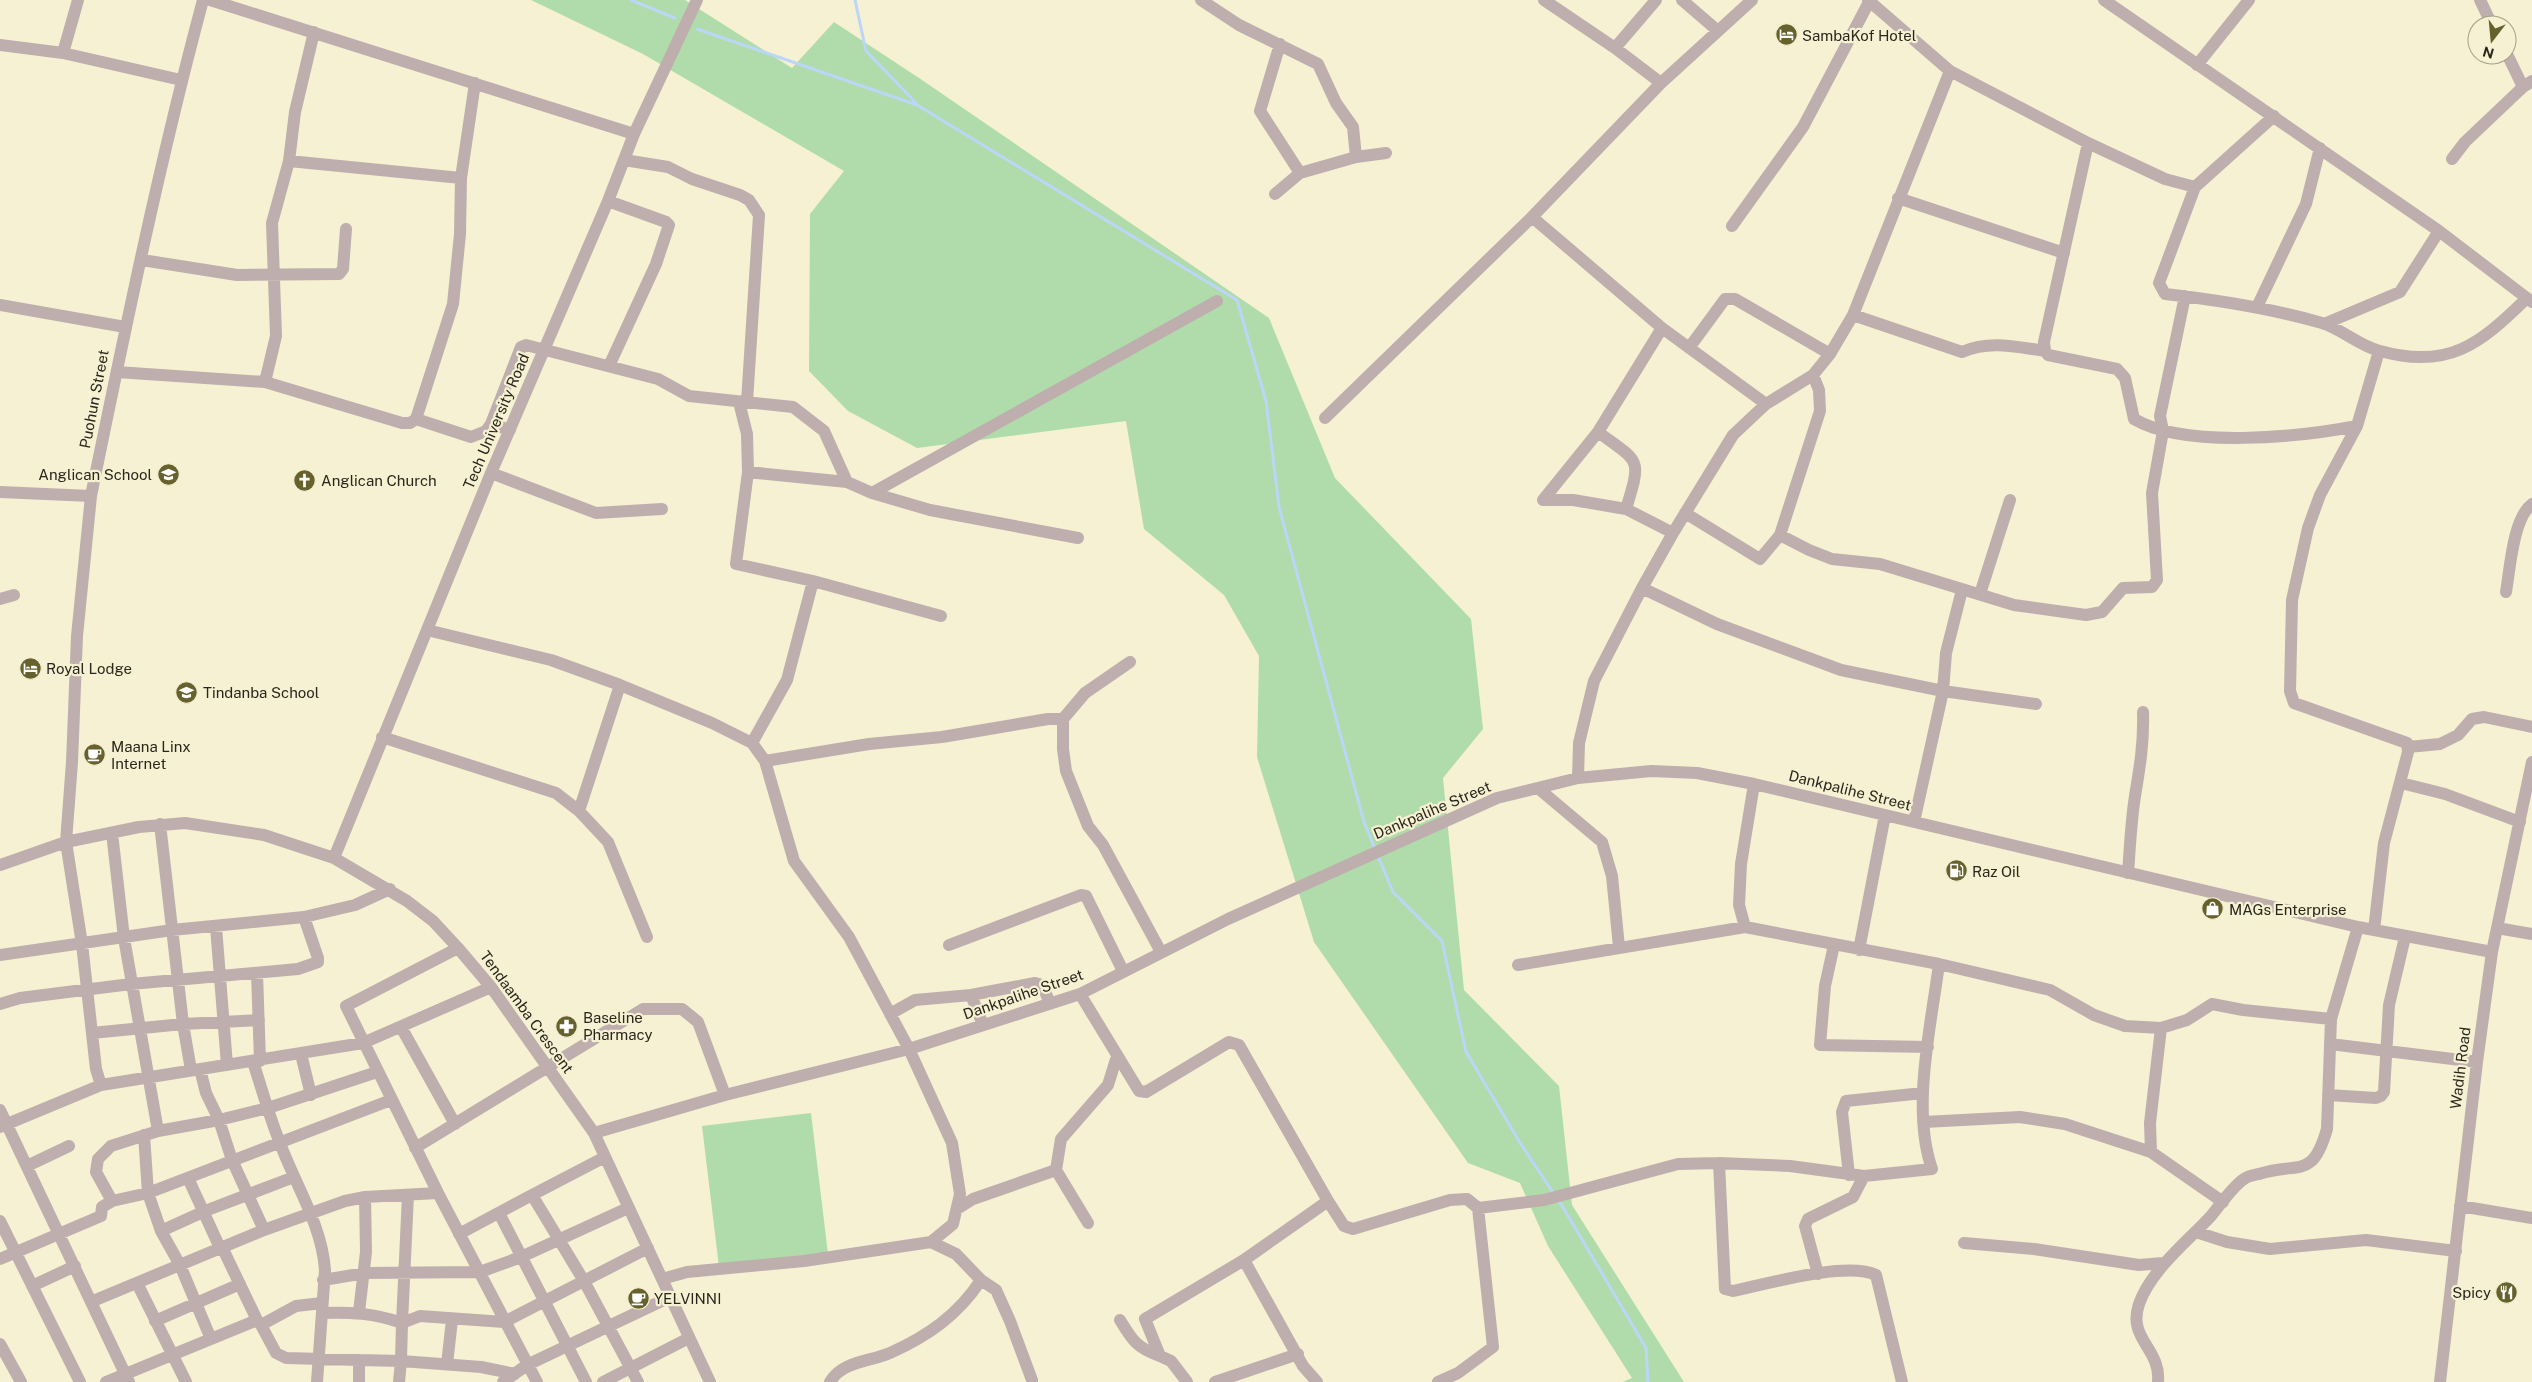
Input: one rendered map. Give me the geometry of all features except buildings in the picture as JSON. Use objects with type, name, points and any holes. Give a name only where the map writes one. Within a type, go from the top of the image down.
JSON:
[{"type":"street","points":[[63,53],[78,0]]},
{"type":"street","name":"Puohun Street","points":[[101,1085],[96,1069],[82,944],[66,842],[78,636],[91,496],[125,326],[142,260],[181,80],[203,0]]},
{"type":"street","points":[[210,0],[634,134]]},
{"type":"street","name":"Tech University Road","points":[[334,858],[490,473],[608,201],[634,134],[697,0]]},
{"type":"street","points":[[1201,0],[1239,25],[1318,64],[1336,103],[1353,127],[1356,157]]},
{"type":"street","points":[[1544,0],[1615,48],[1662,84]]},
{"type":"street","points":[[1615,48],[1656,0]]},
{"type":"street","points":[[1682,0],[1718,31]]},
{"type":"street","points":[[1325,418],[1532,218],[1662,84],[1752,0]]},
{"type":"street","points":[[2104,0],[2274,116],[2439,231],[2530,300],[2495,330],[2464,348],[2431,359],[2379,351],[2324,324],[2257,307],[2165,294],[2159,283],[2195,187],[2274,116]]},
{"type":"street","points":[[2197,65],[2249,0]]},
{"type":"street","points":[[2480,0],[2487,15]]},
{"type":"street","points":[[1732,226],[1803,127],[1868,1],[1950,71],[2088,143],[2165,179],[2195,187]]},
{"type":"street","points":[[265,382],[276,336],[272,224],[289,161],[295,112],[314,32]]},
{"type":"street","points":[[1280,44],[1260,111],[1300,173]]},
{"type":"street","points":[[0,45],[63,53],[181,80]]},
{"type":"street","points":[[2452,159],[2465,142],[2528,84],[2515,65]]},
{"type":"street","points":[[1578,778],[1579,743],[1594,681],[1642,588],[1673,533],[1733,436],[1766,404],[1813,374],[1830,354],[1853,315],[1950,71]]},
{"type":"street","points":[[116,372],[265,382],[402,423],[410,423],[416,419],[453,304],[460,234],[461,178],[475,84]]},
{"type":"street","points":[[2088,143],[2044,342],[2045,351],[2048,355],[2117,369],[2125,378],[2134,419],[2163,431],[2219,438],[2328,432],[2357,426]]},
{"type":"street","points":[[2257,307],[2306,204],[2320,148]]},
{"type":"street","points":[[1275,194],[1300,173],[1356,157],[1386,154]]},
{"type":"street","points":[[624,160],[668,167],[692,179],[740,195],[749,200],[759,215],[743,402],[747,434],[748,472],[736,564],[813,581],[941,616]]},
{"type":"street","points":[[289,161],[461,178]]},
{"type":"street","points":[[1898,198],[2064,253]]},
{"type":"street","points":[[608,201],[666,222],[669,225],[656,264],[609,366]]},
{"type":"street","points":[[1532,218],[1662,328],[1766,404]]},
{"type":"street","points":[[142,260],[237,275],[273,276],[342,273],[346,229]]},
{"type":"street","points":[[2324,324],[2400,292],[2439,231]]},
{"type":"street","points":[[1780,535],[1832,559],[1880,564],[2014,605],[2086,615],[2102,612],[2123,588],[2152,587],[2155,585],[2156,571],[2152,493],[2163,431],[2160,416],[2185,296]]},
{"type":"street","points":[[1689,348],[1725,299],[1734,298],[1830,354]]},
{"type":"street","points":[[872,493],[1217,301]]},
{"type":"street","points":[[0,305],[125,326]]},
{"type":"street","points":[[1853,315],[1962,352],[1978,345],[2001,344],[2045,351]]},
{"type":"street","points":[[1662,328],[1598,432],[1543,500],[1573,500],[1626,509],[1673,533]]},
{"type":"street","points":[[416,419],[471,437],[486,431],[491,424],[521,347],[526,345],[658,379],[689,396],[793,407],[824,431],[846,482]]},
{"type":"street","points":[[2374,930],[2384,842],[2401,783],[2408,747],[2407,742],[2294,703],[2290,691],[2292,600],[2308,528],[2320,495],[2357,426],[2379,351]]},
{"type":"street","points":[[1685,514],[1760,559],[1780,535],[1820,411],[1819,390],[1813,374]]},
{"type":"street","points":[[491,424],[510,430]]},
{"type":"street","points":[[1598,432],[1632,457],[1635,464],[1634,481],[1626,509]]},
{"type":"street","points":[[748,472],[846,482],[872,493],[930,510],[1078,538]]},
{"type":"street","points":[[490,473],[596,513],[662,509]]},
{"type":"street","points":[[0,492],[91,496]]},
{"type":"street","points":[[1980,594],[2010,500]]},
{"type":"street","points":[[2506,592],[2519,522],[2524,511],[2532,504]]},
{"type":"street","points":[[752,743],[787,680],[813,581]]},
{"type":"street","points":[[1642,588],[1717,624],[1841,670],[1943,691],[2036,704]]},
{"type":"street","points":[[1914,822],[1943,691],[1946,654],[1962,590]]},
{"type":"street","points":[[0,600],[14,595]]},
{"type":"street","points":[[427,630],[551,660],[620,685],[712,723],[752,743],[765,761],[794,862],[849,937],[909,1049],[952,1143],[960,1194],[957,1209],[953,1224],[932,1242],[804,1261],[687,1272],[662,1279]]},
{"type":"street","points":[[1130,662],[1084,693],[1063,719],[1063,749],[1066,771],[1088,826],[1103,845],[1161,952]]},
{"type":"street","points":[[579,811],[620,685]]},
{"type":"street","points":[[2128,873],[2140,755],[2144,749],[2143,712]]},
{"type":"street","points":[[2408,747],[2440,744],[2458,735],[2472,719],[2484,717],[2532,727]]},
{"type":"street","points":[[765,761],[870,744],[942,737],[1048,719],[1063,719]]},
{"type":"street","points":[[382,737],[556,793],[579,811],[608,842],[647,937]]},
{"type":"street","name":"Wadih Road","points":[[2440,1382],[2477,1062],[2492,952],[2532,762]]},
{"type":"street","name":"Dankpalihe Street","points":[[594,1133],[725,1095],[909,1049],[1080,994],[1228,919],[1497,798],[1578,778],[1651,770],[1698,773],[1754,784],[2358,927],[2492,952]]},
{"type":"street","points":[[2401,783],[2444,794],[2520,822]]},
{"type":"street","points":[[1745,928],[1739,905],[1741,864],[1754,784]]},
{"type":"street","points":[[1539,789],[1602,842],[1612,876],[1619,947]]},
{"type":"street","points":[[1859,950],[1885,815]]},
{"type":"street","points":[[160,824],[183,1024],[196,1070],[219,1120],[246,1195],[264,1230]]},
{"type":"street","name":"Tendaamba Crescent","points":[[0,865],[66,842],[160,824],[201,824],[280,840],[334,858],[390,890],[433,921],[491,987],[547,1067],[580,1110],[594,1133],[710,1382]]},
{"type":"street","points":[[112,833],[131,984],[158,1131]]},
{"type":"street","points":[[0,955],[172,930],[304,917],[355,905],[390,890]]},
{"type":"street","points":[[949,945],[1081,895],[1086,896],[1123,971]]},
{"type":"street","points":[[0,1004],[20,998],[88,991],[131,984],[298,969],[318,962],[304,917]]},
{"type":"street","points":[[216,927],[218,975],[227,1066]]},
{"type":"street","points":[[2158,1382],[2156,1358],[2145,1345],[2136,1323],[2139,1304],[2163,1264],[2196,1232],[2244,1178],[2263,1172],[2294,1169],[2315,1160],[2327,1129],[2331,1019],[2358,927]]},
{"type":"street","points":[[1518,965],[1619,947],[1745,928],[1939,964],[2050,990],[2094,1015],[2125,1026],[2161,1028],[2187,1020],[2212,1004],[2243,1010],[2331,1019]]},
{"type":"street","points":[[2496,928],[2531,932]]},
{"type":"street","points":[[2328,1095],[2381,1096],[2385,1085],[2390,1005],[2405,937]]},
{"type":"street","points":[[1834,945],[1826,986],[1820,1045],[1928,1047]]},
{"type":"street","points":[[458,948],[346,1006],[415,1148],[504,1322],[537,1382]]},
{"type":"street","points":[[1080,994],[1139,1091],[1146,1092],[1229,1042],[1239,1045],[1328,1201],[1344,1226],[1353,1229],[1450,1200],[1466,1199],[1478,1208],[1544,1200],[1678,1164],[1719,1163],[1790,1166],[1864,1176],[1932,1169],[1925,1149],[1923,1093],[1939,964]]},
{"type":"street","points":[[257,973],[257,1061],[268,1108],[279,1142],[310,1212],[323,1256],[320,1360],[317,1382]]},
{"type":"street","points":[[890,1014],[915,1000],[971,995],[1035,982],[1042,985],[1050,1003]]},
{"type":"street","points":[[3,1125],[101,1085],[363,1043],[491,987]]},
{"type":"street","points":[[971,995],[984,1025]]},
{"type":"street","points":[[415,1148],[643,1009],[682,1009],[698,1022],[725,1095]]},
{"type":"street","points":[[92,1033],[183,1024],[258,1020]]},
{"type":"street","points":[[401,1027],[455,1124]]},
{"type":"street","points":[[2151,1152],[2150,1123],[2161,1028]]},
{"type":"street","points":[[2330,1044],[2388,1053],[2477,1062]]},
{"type":"street","points":[[301,1054],[311,1095]]},
{"type":"street","points":[[1088,1223],[1056,1170],[1061,1139],[1108,1085],[1117,1056]]},
{"type":"street","points":[[112,1201],[96,1172],[98,1159],[111,1146],[158,1131],[219,1120],[268,1108],[377,1072]]},
{"type":"street","points":[[1849,1175],[1842,1112],[1846,1101],[1923,1093]]},
{"type":"street","points":[[0,1259],[102,1216],[102,1207],[112,1201],[148,1194],[391,1100]]},
{"type":"street","points":[[0,1110],[3,1125],[27,1166],[59,1235],[93,1301],[127,1378]]},
{"type":"street","points":[[1924,1122],[2035,1118],[2065,1124],[2151,1152],[2223,1202]]},
{"type":"street","points":[[144,1135],[148,1194],[162,1231],[180,1265],[211,1338]]},
{"type":"street","points":[[27,1166],[69,1146]]},
{"type":"street","points":[[459,1234],[605,1157]]},
{"type":"street","points":[[1719,1163],[1725,1289],[1733,1291],[1818,1274],[1856,1270],[1868,1272],[1876,1276],[1879,1281],[1883,1310],[1902,1382]]},
{"type":"street","points":[[957,1209],[973,1199],[1056,1170]]},
{"type":"street","points":[[1818,1274],[1805,1226],[1806,1222],[1808,1219],[1853,1197],[1864,1176]]},
{"type":"street","points":[[162,1231],[204,1211],[294,1177]]},
{"type":"street","points":[[188,1178],[259,1323],[278,1356],[320,1360],[401,1361],[447,1364],[481,1367],[515,1374]]},
{"type":"street","points":[[93,1301],[310,1212],[365,1197],[438,1193]]},
{"type":"street","points":[[400,1382],[408,1195]]},
{"type":"street","points":[[532,1195],[584,1281],[638,1382]]},
{"type":"street","points":[[359,1312],[365,1273],[365,1197]]},
{"type":"street","points":[[1160,1356],[1145,1319],[1244,1260],[1328,1201]]},
{"type":"street","points":[[2460,1206],[2532,1218]]},
{"type":"street","points":[[323,1280],[365,1273],[480,1272],[521,1257],[628,1208]]},
{"type":"street","points":[[1438,1382],[1458,1373],[1493,1347],[1478,1208]]},
{"type":"street","points":[[499,1213],[586,1382]]},
{"type":"street","points":[[0,1221],[80,1382]]},
{"type":"street","points":[[2196,1232],[2227,1242],[2270,1249],[2366,1240],[2456,1251]]},
{"type":"street","points":[[932,1242],[956,1254],[981,1280],[996,1290],[1032,1380]]},
{"type":"street","points":[[1964,1243],[2034,1249],[2139,1264],[2163,1264]]},
{"type":"street","points":[[106,1382],[127,1378],[172,1354],[211,1338],[259,1323],[296,1306],[359,1312],[402,1322],[420,1316],[452,1320],[504,1322],[648,1248]]},
{"type":"street","points":[[1244,1260],[1303,1366],[1317,1382]]},
{"type":"street","points":[[32,1286],[75,1266]]},
{"type":"street","points":[[830,1382],[841,1369],[889,1353],[926,1335],[958,1310],[981,1280]]},
{"type":"street","points":[[137,1283],[186,1382]]},
{"type":"street","points":[[155,1321],[240,1284]]},
{"type":"street","points":[[503,1382],[527,1365],[670,1297]]},
{"type":"street","points":[[447,1364],[452,1320]]},
{"type":"street","points":[[1120,1320],[1132,1339],[1143,1350],[1171,1361],[1186,1382]]},
{"type":"street","points":[[603,1382],[689,1338]]},
{"type":"street","points":[[0,1344],[21,1382]]},
{"type":"street","points":[[1216,1382],[1298,1354]]},
{"type":"street","points":[[358,1382],[359,1360]]},
{"type":"green space","points":[[531,0],[685,0],[792,68],[834,22],[922,80],[1269,318],[1335,478],[1471,619],[1483,729],[1443,778],[1464,990],[1559,1086],[1572,1205],[1684,1382],[1623,1382],[1632,1378],[1548,1246],[1520,1183],[1468,1163],[1314,942],[1257,757],[1259,656],[1224,595],[1144,529],[1126,421],[917,448],[848,411],[809,371],[810,214],[844,171],[643,54]]},
{"type":"green space","points":[[811,1113],[828,1254],[719,1267],[702,1126]]},
{"type":"waterway","points":[[631,0],[675,18]]},
{"type":"waterway","points":[[855,0],[866,51],[916,103]]},
{"type":"waterway","points":[[697,29],[917,105],[1237,300],[1266,401],[1279,507],[1364,822],[1375,849]]},
{"type":"waterway","points":[[1377,854],[1393,892],[1442,941],[1466,1052],[1522,1146],[1554,1194]]},
{"type":"waterway","points":[[1558,1199],[1646,1348],[1648,1382]]},
{"type":"place","name":"SambaKof Hotel","points":[[1786,35]]},
{"type":"place","name":"Anglican School","points":[[168,474]]},
{"type":"place","name":"Anglican Church","points":[[305,480]]},
{"type":"place","name":"Royal Lodge","points":[[30,668]]},
{"type":"place","name":"Tindanba School","points":[[187,692]]},
{"type":"place","name":"Maana Linx Internet","points":[[95,755]]},
{"type":"place","name":"Raz Oil","points":[[1956,871]]},
{"type":"place","name":"MAGs Enterprise","points":[[2213,909]]},
{"type":"place","name":"Baseline Pharmacy","points":[[567,1026]]},
{"type":"place","name":"Spicy","points":[[2507,1292]]},
{"type":"place","name":"YELVINNI","points":[[638,1298]]}]
